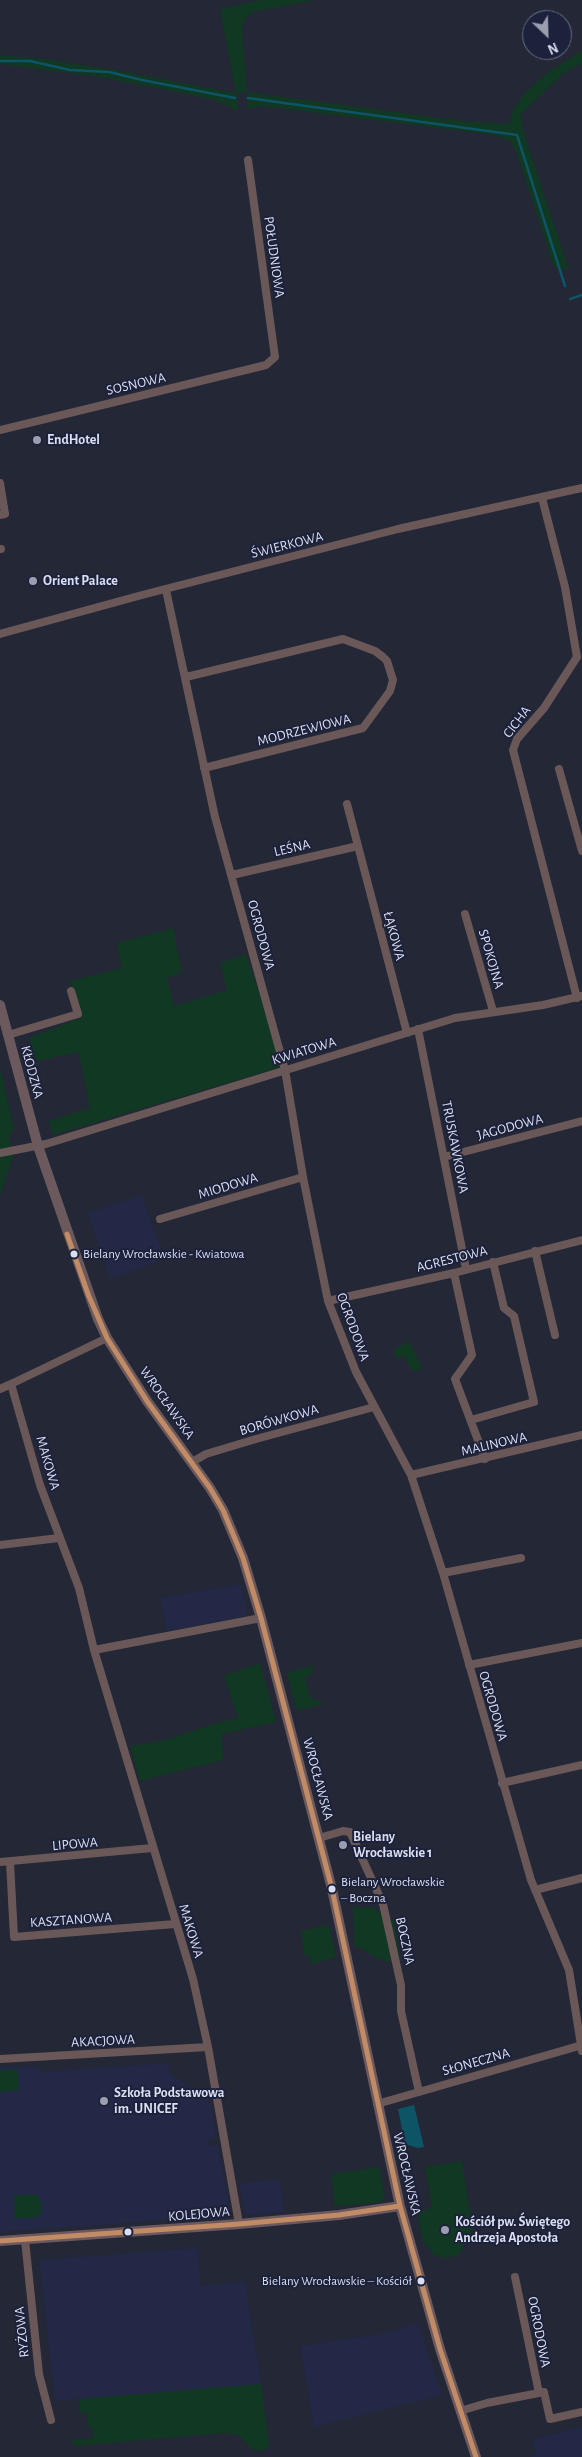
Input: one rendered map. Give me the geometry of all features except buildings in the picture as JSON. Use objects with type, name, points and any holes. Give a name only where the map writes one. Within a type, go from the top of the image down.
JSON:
[{"type":"main road","name":"KŁODZKA","points":[[0,1005],[38,1146]]},
{"type":"main road","name":"WROCŁAWSKA","points":[[38,1146],[86,1289],[107,1338],[147,1402],[192,1462],[223,1510],[236,1537],[261,1618],[319,1838],[400,2206],[420,2283],[476,2457]]},
{"type":"main road","name":"KOLEJOWA","points":[[0,2241],[239,2224],[339,2215],[400,2206]]},
{"type":"street","name":"POŁUDNIOWA","points":[[248,160],[275,357]]},
{"type":"street","name":"SOSNOWA","points":[[0,430],[266,364],[275,357]]},
{"type":"street","points":[[0,483],[5,514],[0,515]]},
{"type":"street","name":"ŚWIERKOWA","points":[[0,634],[133,597],[398,529],[582,488]]},
{"type":"street","name":"CICHA","points":[[542,498],[565,587],[578,657],[544,708],[517,739],[512,750],[580,997]]},
{"type":"street","name":"OGRODOWA","points":[[166,590],[204,768],[285,1070],[303,1177],[328,1301],[349,1355],[374,1407],[411,1474],[443,1573],[468,1665],[535,1890],[569,1970],[581,2047]]},
{"type":"street","name":"MODRZEWIOWA","points":[[186,677],[343,639],[375,650],[387,661],[392,680],[390,691],[363,728],[204,768]]},
{"type":"street","points":[[559,769],[582,851]]},
{"type":"street","name":"ŁĄKOWA","points":[[347,804],[407,1032]]},
{"type":"street","name":"LEŚNA","points":[[232,875],[358,846]]},
{"type":"street","name":"SPOKOJNA","points":[[465,914],[493,1011]]},
{"type":"street","points":[[8,1035],[78,1014],[71,991]]},
{"type":"street","name":"KWIATOWA","points":[[0,1153],[38,1146],[455,1018],[543,1005],[580,997]]},
{"type":"street","name":"TRUSKAWKOWA","points":[[418,1029],[466,1269]]},
{"type":"street","name":"JAGODOWA","points":[[444,1157],[582,1121]]},
{"type":"street","name":"MIODOWA","points":[[160,1219],[303,1177]]},
{"type":"street","name":"AGRESTOWA","points":[[328,1301],[454,1273],[582,1240]]},
{"type":"street","points":[[535,1251],[555,1335]]},
{"type":"street","points":[[471,1420],[534,1402],[514,1316],[504,1308],[493,1262]]},
{"type":"street","points":[[454,1273],[472,1355],[455,1379],[485,1459]]},
{"type":"street","points":[[0,1389],[107,1338]]},
{"type":"street","name":"MAKOWA","points":[[11,1384],[40,1485],[79,1588],[94,1650],[152,1848],[193,1979],[208,2047],[239,2224]]},
{"type":"street","name":"BORÓWKOWA","points":[[192,1462],[206,1454],[374,1407]]},
{"type":"street","name":"MALINOWA","points":[[411,1474],[485,1459],[582,1435]]},
{"type":"street","points":[[0,1545],[59,1538]]},
{"type":"street","points":[[443,1573],[521,1558]]},
{"type":"street","points":[[94,1650],[261,1618]]},
{"type":"street","points":[[468,1665],[582,1643]]},
{"type":"street","points":[[502,1782],[582,1765]]},
{"type":"street","name":"BOCZNA","points":[[319,1838],[343,1831],[350,1832],[383,1904],[389,1922],[401,1985],[401,2011],[419,2092]]},
{"type":"street","name":"LIPOWA","points":[[0,1862],[152,1848]]},
{"type":"street","name":"KASZTANOWA","points":[[10,1862],[14,1937],[175,1924]]},
{"type":"street","points":[[535,1890],[582,1878]]},
{"type":"street","name":"AKACJOWA","points":[[0,2059],[208,2047]]},
{"type":"street","name":"SŁONECZNA","points":[[377,2104],[581,2047]]},
{"type":"street","name":"RYŻOWA","points":[[25,2240],[39,2374],[51,2420]]},
{"type":"street","name":"OGRODOWA","points":[[515,2277],[539,2393],[544,2392],[550,2419],[582,2412]]},
{"type":"street","points":[[460,2411],[539,2393]]},
{"type":"shaded area","points":[[141,1195],[165,1259],[110,1279],[88,1213]]},
{"type":"shaded area","points":[[240,1584],[248,1612],[246,1616],[167,1631],[160,1598]]},
{"type":"shaded area","points":[[168,2063],[170,2075],[194,2090],[207,2089],[216,2136],[208,2141],[209,2146],[218,2146],[230,2210],[225,2216],[0,2232],[0,2067],[33,2066],[42,2072]]},
{"type":"shaded area","points":[[414,2105],[424,2147],[418,2148],[405,2144],[398,2109]]},
{"type":"shaded area","points":[[280,2179],[284,2212],[246,2215],[239,2183]]},
{"type":"shaded area","points":[[197,2248],[201,2286],[245,2281],[261,2384],[55,2401],[39,2260]]},
{"type":"shaded area","points":[[418,2323],[442,2395],[314,2427],[300,2346],[387,2333]]},
{"type":"shaded area","points":[[582,2427],[582,2457],[528,2457],[536,2455],[533,2439]]},
{"type":"green space","points":[[260,0],[315,0],[253,12],[245,19],[242,28],[247,92],[237,93],[237,111],[218,101],[182,93],[99,77],[0,64],[0,55],[44,59],[115,70],[236,93],[220,9]]},
{"type":"green space","points":[[582,51],[582,63],[564,73],[521,114],[523,130],[569,270],[554,267],[517,154],[510,141],[494,135],[262,106],[248,109],[247,92],[463,121],[509,124],[513,110],[525,93],[549,71],[567,60],[572,60],[572,57]]},
{"type":"green space","points":[[173,928],[182,972],[167,978],[174,1006],[227,990],[220,963],[246,954],[284,1066],[53,1135],[49,1121],[90,1108],[79,1052],[36,1061],[29,1038],[80,1018],[70,981],[122,968],[117,943]]},
{"type":"green space","points":[[0,1068],[14,1129],[9,1135],[13,1157],[0,1196]]},
{"type":"green space","points":[[409,1341],[423,1369],[412,1371],[404,1356],[397,1359],[393,1350]]},
{"type":"green space","points":[[260,1663],[276,1722],[221,1734],[223,1760],[140,1781],[130,1746],[162,1741],[216,1723],[238,1718],[224,1676]]},
{"type":"green space","points":[[313,1665],[312,1674],[305,1678],[310,1698],[325,1704],[296,1709],[287,1673]]},
{"type":"green space","points":[[353,1907],[373,1908],[394,1921],[400,1956],[388,1962],[354,1945]]},
{"type":"green space","points":[[329,1925],[336,1957],[311,1964],[309,1955],[304,1955],[301,1931]]},
{"type":"green space","points":[[17,2069],[19,2090],[0,2092],[0,2070]]},
{"type":"green space","points":[[462,2161],[473,2233],[457,2256],[442,2258],[433,2254],[423,2241],[418,2217],[423,2210],[432,2208],[425,2167]]},
{"type":"green space","points":[[379,2167],[385,2199],[377,2203],[334,2206],[332,2174]]},
{"type":"green space","points":[[36,2194],[41,2202],[41,2214],[38,2217],[15,2219],[14,2196]]},
{"type":"green space","points":[[261,2384],[269,2444],[262,2451],[251,2449],[239,2435],[224,2433],[74,2446],[72,2440],[93,2438],[92,2428],[88,2427],[87,2412],[80,2413],[79,2399]]},
{"type":"waterway","points":[[0,61],[30,61],[70,70],[109,72],[235,98]]},
{"type":"waterway","points":[[248,98],[517,135],[565,286]]},
{"type":"waterway","points":[[570,299],[582,295]]},
{"type":"transit line","points":[[67,1234],[88,1294],[107,1338],[147,1401],[210,1488],[223,1510],[243,1558],[261,1618],[332,1889],[400,2206],[440,2349],[476,2457]]},
{"type":"transit line","points":[[0,2241],[239,2224],[339,2215],[400,2206]]},
{"type":"place","name":"EndHotel","points":[[37,440]]},
{"type":"place","name":"Orient Palace","points":[[33,581]]},
{"type":"place","name":"Bielany Wrocławskie - Kwiatowa","points":[[74,1254]]},
{"type":"place","name":"Bielany Wrocławskie 1","points":[[343,1845]]},
{"type":"place","name":"Bielany Wrocławskie – Boczna","points":[[332,1889]]},
{"type":"place","name":"Szkoła Podstawowa im. UNICEF","points":[[104,2101]]},
{"type":"place","name":"Kościół pw. Świętego Andrzeja Apostoła","points":[[445,2230]]},
{"type":"place","name":"Bielany Wrocławskie – Kościół","points":[[421,2281]]}]
